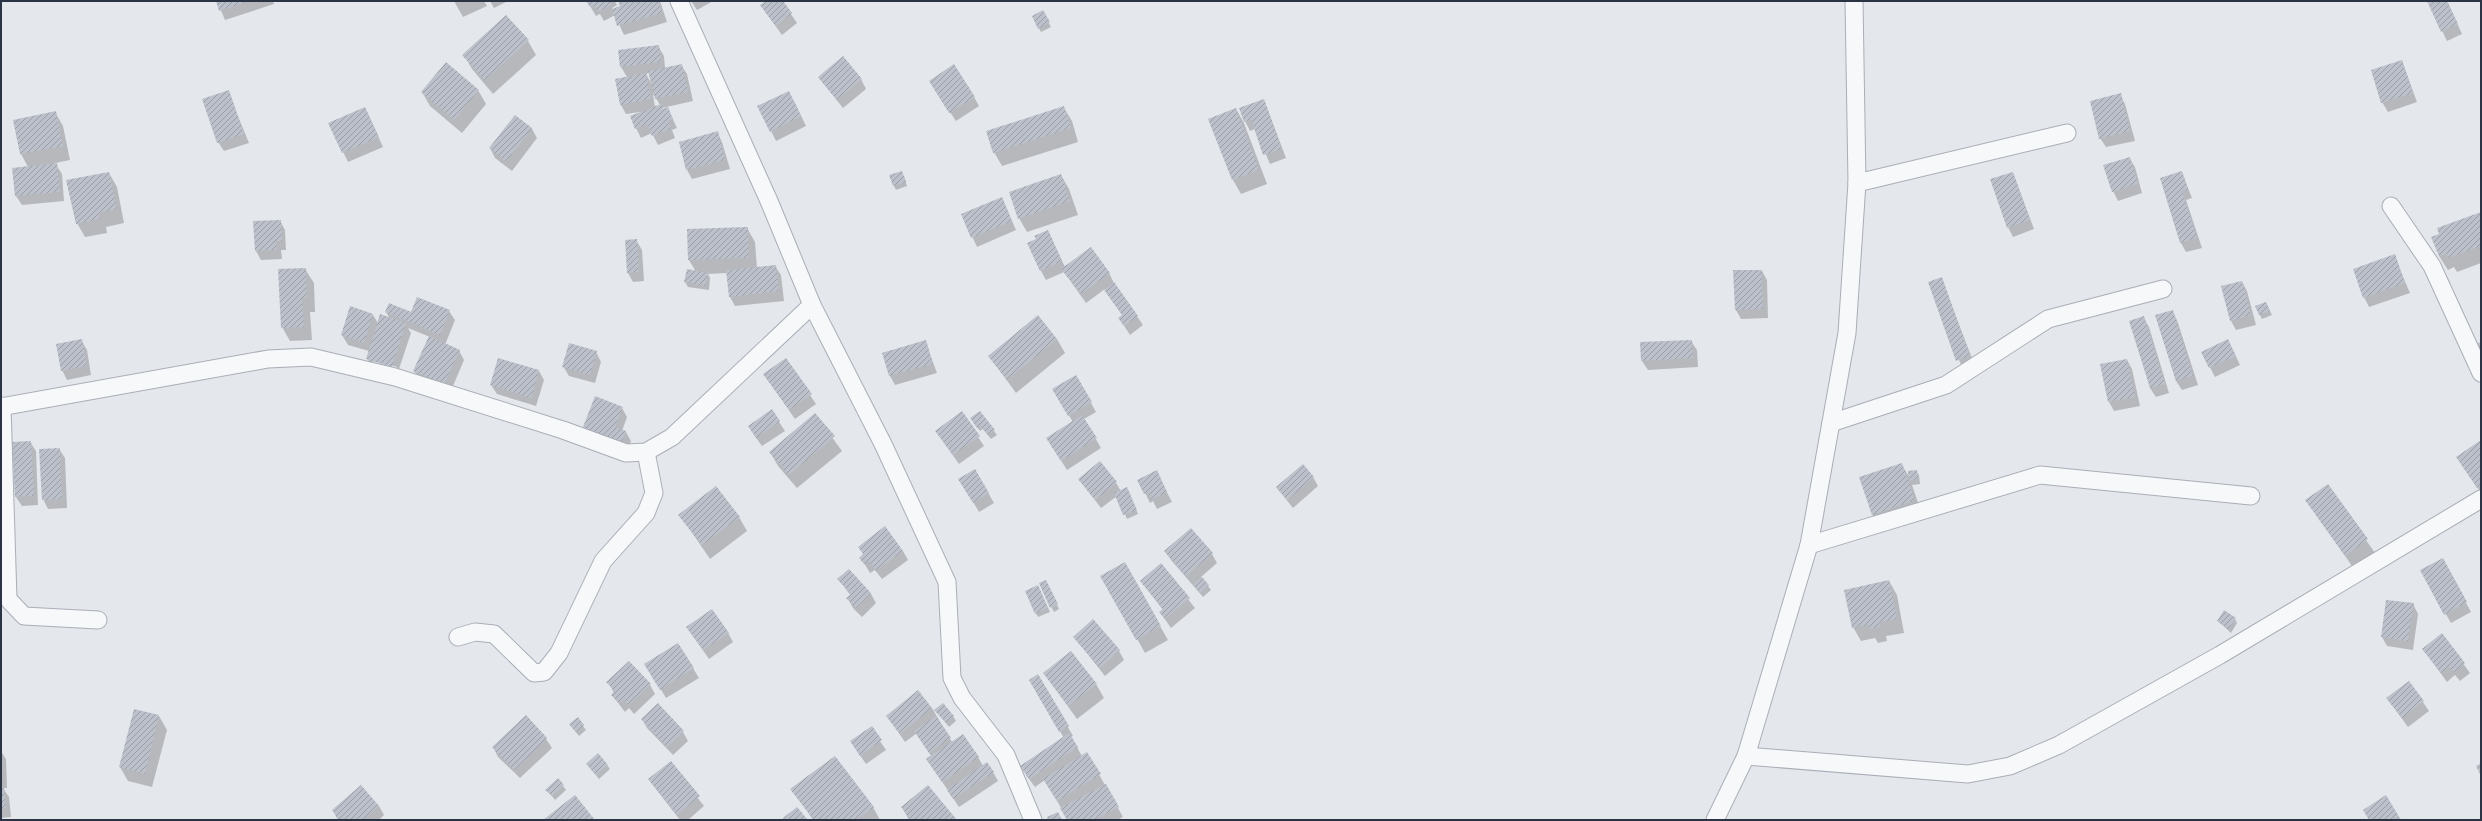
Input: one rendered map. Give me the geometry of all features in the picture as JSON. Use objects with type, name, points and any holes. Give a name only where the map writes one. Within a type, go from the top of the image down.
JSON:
[{"type":"street","points":[[679,1],[769,201],[812,305],[883,444],[947,582],[952,678],[962,698],[1006,755],[1033,820]]},
{"type":"street","points":[[1715,820],[1746,756],[1809,545],[1847,333],[1857,183],[1854,1]]},
{"type":"street","points":[[1857,183],[2067,133]]},
{"type":"street","points":[[2391,206],[2432,266],[2481,373]]},
{"type":"street","points":[[1831,423],[1946,385],[2048,319],[2163,289]]},
{"type":"street","points":[[98,620],[24,616],[8,599],[2,407],[268,359],[311,357],[395,376],[563,430],[626,453],[646,452],[672,437],[812,305]]},
{"type":"street","points":[[458,637],[475,632],[494,634],[534,673],[544,672],[560,653],[603,561],[646,513],[654,493],[646,452]]},
{"type":"street","points":[[1809,545],[2040,475],[2251,496]]},
{"type":"street","points":[[1746,756],[1968,774],[2010,766],[2059,745],[2213,659],[2481,499]]},
{"type":"building","points":[[216,1],[249,1],[219,11]]},
{"type":"building","points":[[586,1],[609,1],[611,5],[598,12],[594,5],[590,7]]},
{"type":"building","points":[[618,1],[659,1],[662,13],[617,26],[612,9],[620,6]]},
{"type":"building","points":[[766,1],[783,1],[792,13],[776,26],[760,5]]},
{"type":"building","points":[[2427,1],[2447,1],[2458,24],[2441,32]]},
{"type":"building","points":[[1043,10],[1050,22],[1038,29],[1032,16]]},
{"type":"building","points":[[506,15],[529,40],[485,80],[462,55]]},
{"type":"building","points":[[659,45],[661,62],[620,67],[618,50]]},
{"type":"building","points":[[843,56],[862,79],[837,100],[818,77]]},
{"type":"building","points":[[2402,60],[2413,93],[2381,103],[2371,70]]},
{"type":"building","points":[[446,62],[479,90],[454,120],[421,92]]},
{"type":"building","points":[[682,64],[688,92],[655,99],[648,71]]},
{"type":"building","points":[[954,64],[975,97],[949,113],[929,81]]},
{"type":"building","points":[[646,73],[651,99],[620,105],[615,79]]},
{"type":"building","points":[[229,90],[244,134],[217,143],[202,99]]},
{"type":"building","points":[[789,91],[801,116],[770,132],[757,106]]},
{"type":"building","points":[[2121,93],[2130,131],[2099,139],[2090,101]]},
{"type":"building","points":[[1264,99],[1282,149],[1263,155],[1251,119],[1244,122],[1239,108]]},
{"type":"building","points":[[661,104],[663,109],[668,107],[673,119],[668,121],[671,129],[652,136],[647,124],[635,129],[630,116]]},
{"type":"building","points":[[1064,106],[1071,128],[993,153],[986,131]]},
{"type":"building","points":[[365,107],[379,137],[342,153],[328,123]]},
{"type":"building","points":[[1236,108],[1259,170],[1232,180],[1208,119]]},
{"type":"building","points":[[56,111],[63,146],[20,154],[13,120]]},
{"type":"building","points":[[515,115],[532,128],[506,162],[489,148]]},
{"type":"building","points":[[718,131],[725,160],[686,170],[679,142]]},
{"type":"building","points":[[2130,157],[2138,184],[2112,192],[2103,165]]},
{"type":"building","points":[[57,163],[60,192],[15,196],[12,168]]},
{"type":"building","points":[[902,171],[906,182],[893,186],[889,175]]},
{"type":"building","points":[[2182,171],[2188,189],[2182,191],[2197,238],[2180,243],[2160,178]]},
{"type":"building","points":[[109,172],[117,209],[98,213],[100,219],[76,224],[66,180]]},
{"type":"building","points":[[2013,172],[2030,220],[2007,228],[1990,179]]},
{"type":"building","points":[[1061,174],[1070,201],[1018,219],[1009,192]]},
{"type":"building","points":[[1002,197],[1012,221],[971,238],[961,214]]},
{"type":"building","points":[[2481,212],[2481,246],[2448,258],[2446,254],[2439,256],[2431,237],[2439,234],[2437,228]]},
{"type":"building","points":[[281,220],[282,241],[276,241],[277,250],[255,251],[253,221]]},
{"type":"building","points":[[748,227],[749,258],[688,260],[687,229]]},
{"type":"building","points":[[1048,230],[1062,261],[1040,271],[1027,243],[1036,239],[1034,236]]},
{"type":"building","points":[[637,239],[639,272],[627,273],[625,240]]},
{"type":"building","points":[[1091,247],[1110,273],[1081,294],[1061,269]]},
{"type":"building","points":[[2395,254],[2405,283],[2363,298],[2353,269]]},
{"type":"building","points":[[776,265],[779,291],[729,297],[726,270]]},
{"type":"building","points":[[306,268],[307,298],[302,298],[304,327],[281,328],[278,269]]},
{"type":"building","points":[[687,269],[708,273],[706,286],[684,282]]},
{"type":"building","points":[[1733,270],[1762,270],[1763,309],[1735,310]]},
{"type":"building","points":[[1942,277],[1970,356],[1956,361],[1928,282]]},
{"type":"building","points":[[2242,281],[2251,315],[2230,321],[2221,286]]},
{"type":"building","points":[[1114,282],[1138,316],[1124,326],[1118,318],[1122,315],[1104,290]]},
{"type":"building","points":[[417,297],[450,310],[440,335],[385,312],[389,303],[411,312]]},
{"type":"building","points":[[2266,302],[2270,311],[2259,315],[2255,306]]},
{"type":"building","points":[[350,306],[373,314],[364,343],[341,335]]},
{"type":"building","points":[[2173,310],[2193,376],[2176,381],[2155,315]]},
{"type":"building","points":[[380,314],[406,323],[392,367],[366,359]]},
{"type":"building","points":[[1038,315],[1057,339],[1007,380],[988,356]]},
{"type":"building","points":[[2144,316],[2165,384],[2150,388],[2129,321]]},
{"type":"building","points":[[429,336],[460,350],[444,385],[413,371]]},
{"type":"building","points":[[82,339],[87,366],[61,371],[56,344]]},
{"type":"building","points":[[2228,339],[2236,356],[2209,368],[2201,352]]},
{"type":"building","points":[[926,340],[933,364],[889,376],[882,353]]},
{"type":"building","points":[[1692,340],[1693,358],[1641,361],[1640,342]]},
{"type":"building","points":[[2481,342],[2481,361],[2475,344]]},
{"type":"building","points":[[569,343],[597,351],[590,375],[562,367]]},
{"type":"building","points":[[498,358],[539,370],[531,398],[490,385]]},
{"type":"building","points":[[786,358],[812,394],[789,410],[763,374]]},
{"type":"building","points":[[2127,359],[2135,397],[2108,402],[2100,364]]},
{"type":"building","points":[[1076,375],[1092,402],[1068,416],[1052,389]]},
{"type":"building","points":[[595,396],[623,407],[615,427],[626,431],[622,442],[583,427]]},
{"type":"building","points":[[772,409],[780,421],[756,438],[748,426]]},
{"type":"building","points":[[962,411],[980,436],[953,455],[935,431]]},
{"type":"building","points":[[980,411],[995,430],[988,435],[980,426],[977,428],[970,418]]},
{"type":"building","points":[[815,413],[835,436],[789,475],[769,452]]},
{"type":"building","points":[[1082,415],[1097,438],[1061,461],[1046,438]]},
{"type":"building","points":[[2481,440],[2481,486],[2477,488],[2456,457]]},
{"type":"building","points":[[31,441],[34,496],[15,497],[12,442]]},
{"type":"building","points":[[60,448],[62,499],[42,500],[39,449]]},
{"type":"building","points":[[1100,461],[1117,482],[1095,500],[1078,479]]},
{"type":"building","points":[[1902,463],[1915,500],[1872,515],[1859,477]]},
{"type":"building","points":[[1303,464],[1314,477],[1287,500],[1276,487]]},
{"type":"building","points":[[975,469],[989,493],[973,503],[958,479]]},
{"type":"building","points":[[1157,470],[1167,492],[1151,500],[1147,492],[1144,494],[1137,480]]},
{"type":"building","points":[[1917,470],[1918,479],[1909,481],[1908,471]]},
{"type":"building","points":[[2328,484],[2368,539],[2345,556],[2305,500]]},
{"type":"building","points":[[716,486],[740,517],[702,545],[678,515]]},
{"type":"building","points":[[1127,487],[1137,510],[1123,515],[1114,493]]},
{"type":"building","points":[[885,526],[903,551],[876,571],[869,561],[864,564],[859,558],[863,554],[858,547]]},
{"type":"building","points":[[1191,528],[1213,553],[1186,576],[1164,551]]},
{"type":"building","points":[[2443,558],[2467,602],[2444,615],[2420,570]]},
{"type":"building","points":[[1125,562],[1161,626],[1136,640],[1100,576]]},
{"type":"building","points":[[1161,563],[1190,598],[1165,619],[1159,612],[1163,609],[1140,581]]},
{"type":"building","points":[[849,569],[871,593],[856,608],[846,598],[851,594],[837,579]]},
{"type":"building","points":[[1202,577],[1209,585],[1200,593],[1193,585]]},
{"type":"building","points":[[1046,580],[1058,604],[1050,608],[1039,583]]},
{"type":"building","points":[[1889,580],[1897,619],[1879,622],[1880,627],[1869,629],[1868,625],[1852,628],[1844,590]]},
{"type":"building","points":[[1038,585],[1048,608],[1035,614],[1025,591]]},
{"type":"building","points":[[2386,600],[2414,603],[2408,641],[2381,637]]},
{"type":"building","points":[[712,609],[729,633],[703,650],[686,627]]},
{"type":"building","points":[[2224,610],[2236,618],[2228,629],[2217,621]]},
{"type":"building","points":[[1093,619],[1120,650],[1100,668],[1073,637]]},
{"type":"building","points":[[2442,633],[2465,663],[2454,672],[2449,667],[2441,673],[2422,649]]},
{"type":"building","points":[[678,643],[694,668],[660,690],[644,664]]},
{"type":"building","points":[[1071,651],[1097,684],[1068,706],[1043,673]]},
{"type":"building","points":[[629,661],[651,684],[629,705],[623,700],[619,703],[611,695],[615,691],[606,682]]},
{"type":"building","points":[[1038,674],[1069,726],[1059,732],[1029,680]]},
{"type":"building","points":[[2409,681],[2424,701],[2402,718],[2386,698]]},
{"type":"building","points":[[918,690],[932,708],[900,734],[886,716]]},
{"type":"building","points":[[658,703],[684,731],[667,747],[641,719]]},
{"type":"building","points":[[943,703],[954,716],[946,723],[934,710]]},
{"type":"building","points":[[134,709],[159,715],[145,774],[119,767]]},
{"type":"building","points":[[526,715],[547,738],[514,770],[492,747]]},
{"type":"building","points":[[936,716],[951,738],[929,753],[914,731]]},
{"type":"building","points":[[578,717],[584,725],[576,732],[569,724]]},
{"type":"building","points":[[872,726],[882,740],[860,756],[850,741]]},
{"type":"building","points":[[1069,733],[1078,747],[1029,779],[1020,766]]},
{"type":"building","points":[[963,734],[979,757],[942,782],[926,759]]},
{"type":"building","points":[[1087,752],[1101,774],[1057,801],[1043,779]]},
{"type":"building","points":[[598,753],[608,765],[596,775],[586,764]]},
{"type":"building","points":[[835,756],[874,807],[856,820],[814,820],[790,789]]},
{"type":"building","points":[[671,761],[700,796],[677,815],[648,779]]},
{"type":"building","points":[[987,762],[994,772],[953,799],[947,790]]},
{"type":"building","points":[[2481,763],[2481,776],[2476,766]]},
{"type":"building","points":[[558,778],[564,785],[552,796],[545,790]]},
{"type":"building","points":[[1106,784],[1119,807],[1094,820],[1067,820],[1060,808]]},
{"type":"building","points":[[361,785],[379,806],[363,820],[340,820],[332,810]]},
{"type":"building","points":[[928,785],[957,820],[911,820],[901,807]]},
{"type":"building","points":[[1,787],[4,787],[6,808],[1,808]]},
{"type":"building","points":[[575,795],[595,820],[543,820]]},
{"type":"building","points":[[2386,795],[2401,820],[2369,820],[2363,810]]},
{"type":"building","points":[[797,807],[808,820],[784,820],[783,818]]},
{"type":"building","points":[[1058,812],[1062,820],[1048,820],[1047,817]]}]
